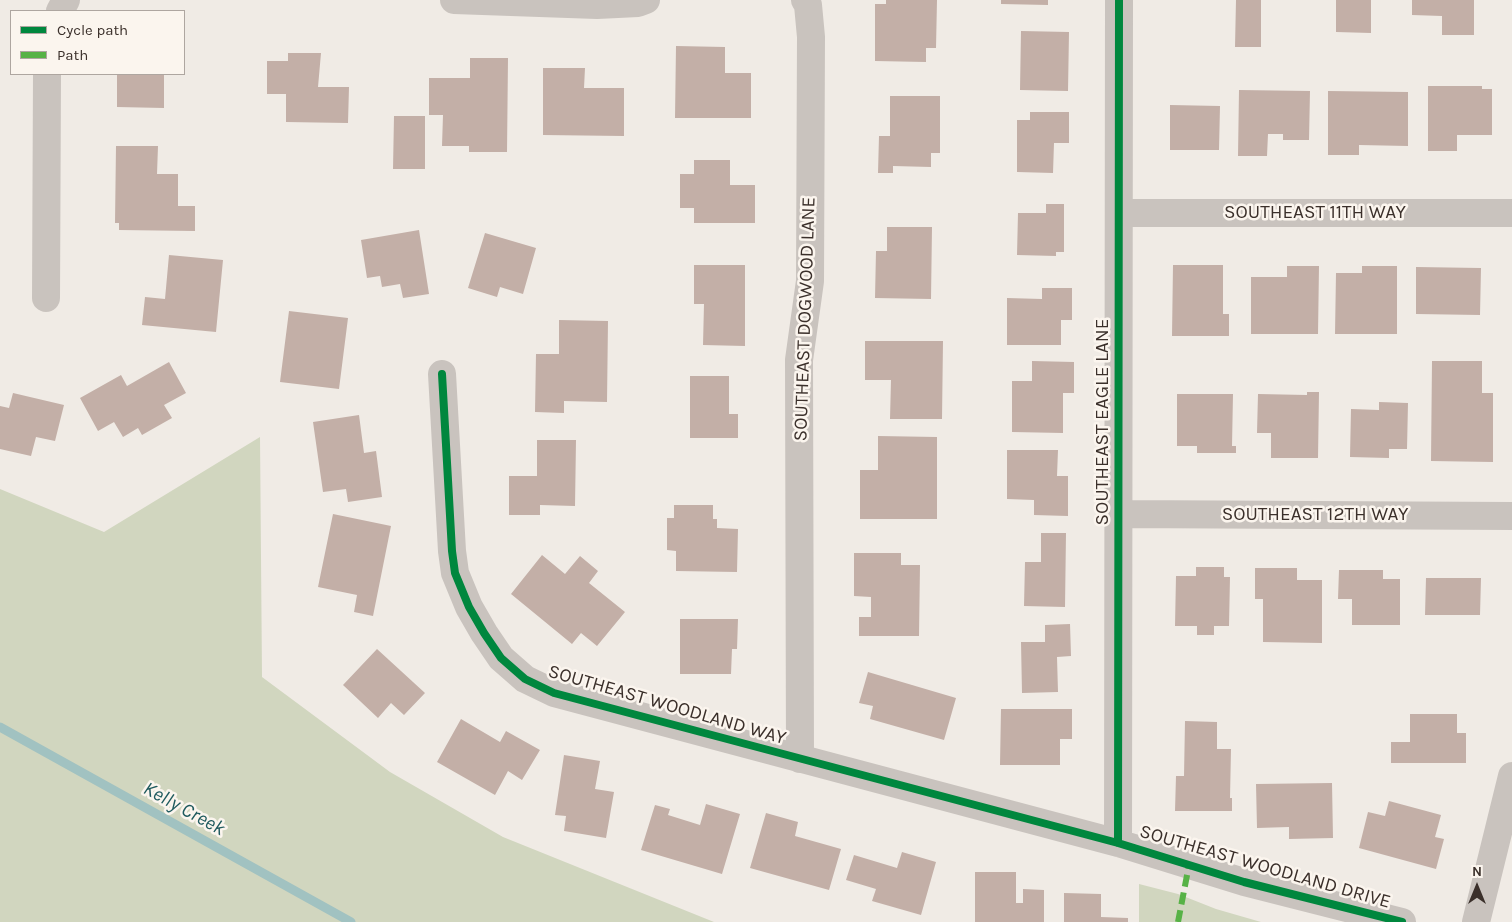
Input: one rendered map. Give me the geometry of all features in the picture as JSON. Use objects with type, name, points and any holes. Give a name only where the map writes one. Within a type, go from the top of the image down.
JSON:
[{"type":"street","points":[[454,0],[597,5],[638,3],[646,0]]},
{"type":"street","name":"SOUTHEAST DOGWOOD LANE","points":[[800,759],[799,360],[810,282],[811,37],[806,0]]},
{"type":"street","name":"SOUTHEAST EAGLE LANE","points":[[1118,843],[1119,0]]},
{"type":"street","points":[[46,298],[47,75]]},
{"type":"street","name":"SOUTHEAST 11TH WAY","points":[[1119,213],[1512,213]]},
{"type":"street","name":"SOUTHEAST WOODLAND WAY","points":[[442,374],[452,551],[455,572],[469,608],[484,633],[501,658],[524,679],[554,693],[1118,843]]},
{"type":"street","name":"SOUTHEAST 12TH WAY","points":[[1119,514],[1512,516]]},
{"type":"street","points":[[1476,922],[1512,776]]},
{"type":"street","name":"SOUTHEAST WOODLAND DRIVE","points":[[1118,843],[1244,882],[1402,922]]},
{"type":"green space","points":[[260,437],[262,677],[390,772],[503,837],[714,922],[0,922],[0,489],[104,532]]},
{"type":"green space","points":[[1139,884],[1178,894],[1216,909],[1261,922],[1139,922]]},
{"type":"building","points":[[886,0],[937,0],[936,48],[926,48],[926,62],[875,61],[875,4],[886,4]]},
{"type":"building","points":[[1001,0],[1048,0],[1048,5],[1001,4]]},
{"type":"building","points":[[1236,0],[1261,0],[1261,47],[1235,47]]},
{"type":"building","points":[[1336,0],[1371,0],[1371,33],[1336,32]]},
{"type":"building","points":[[1412,0],[1474,0],[1474,35],[1442,35],[1442,16],[1412,15]]},
{"type":"building","points":[[1021,31],[1069,32],[1068,91],[1020,90]]},
{"type":"building","points":[[676,46],[725,47],[725,73],[751,73],[751,118],[675,118]]},
{"type":"building","points":[[288,53],[321,53],[318,87],[349,87],[348,123],[286,122],[286,94],[267,94],[267,61],[288,61]]},
{"type":"building","points":[[470,58],[508,58],[507,152],[469,152],[469,146],[442,146],[443,115],[429,115],[429,78],[470,78]]},
{"type":"building","points":[[543,68],[585,68],[584,88],[624,88],[624,136],[543,135]]},
{"type":"building","points":[[117,75],[164,75],[164,108],[117,107]]},
{"type":"building","points":[[1428,86],[1482,86],[1482,89],[1492,89],[1492,135],[1457,135],[1457,151],[1428,151]]},
{"type":"building","points":[[1239,90],[1310,91],[1309,140],[1283,140],[1283,134],[1268,134],[1267,156],[1238,156]]},
{"type":"building","points":[[1328,91],[1408,92],[1408,146],[1359,145],[1359,155],[1328,155]]},
{"type":"building","points":[[890,96],[940,96],[940,153],[931,153],[931,167],[893,166],[893,173],[878,173],[879,136],[890,136]]},
{"type":"building","points":[[1170,105],[1220,106],[1219,150],[1170,150]]},
{"type":"building","points":[[1030,112],[1069,112],[1069,143],[1054,143],[1053,173],[1017,172],[1017,120],[1030,120]]},
{"type":"building","points":[[394,116],[425,116],[425,169],[393,169]]},
{"type":"building","points":[[116,146],[158,146],[157,174],[178,174],[178,206],[195,206],[195,231],[119,230],[119,223],[115,223]]},
{"type":"building","points":[[694,160],[730,160],[730,185],[755,185],[755,223],[694,223],[694,208],[680,208],[680,174],[694,174]]},
{"type":"building","points":[[1046,204],[1064,204],[1064,252],[1056,252],[1056,256],[1017,255],[1018,213],[1046,213]]},
{"type":"building","points":[[887,227],[932,227],[931,299],[875,298],[876,251],[887,251]]},
{"type":"building","points":[[419,230],[429,294],[403,298],[400,284],[382,287],[380,276],[367,278],[361,240]]},
{"type":"building","points":[[485,233],[536,248],[523,294],[500,287],[497,297],[468,288]]},
{"type":"building","points":[[169,255],[223,260],[216,332],[142,325],[145,297],[165,299]]},
{"type":"building","points":[[694,265],[745,265],[745,346],[703,345],[704,304],[694,304]]},
{"type":"building","points":[[1173,265],[1223,265],[1223,314],[1229,314],[1229,336],[1172,336]]},
{"type":"building","points":[[1287,266],[1319,266],[1318,334],[1251,334],[1251,277],[1287,277]]},
{"type":"building","points":[[1362,266],[1397,266],[1397,334],[1335,334],[1336,273],[1362,273]]},
{"type":"building","points":[[1416,267],[1481,268],[1480,315],[1416,314]]},
{"type":"building","points":[[1042,288],[1072,288],[1072,320],[1061,320],[1061,345],[1007,345],[1007,298],[1042,299]]},
{"type":"building","points":[[289,311],[348,318],[339,389],[280,382]]},
{"type":"building","points":[[559,320],[608,321],[607,402],[564,401],[564,413],[535,412],[536,354],[559,354]]},
{"type":"building","points":[[865,341],[943,341],[942,419],[890,419],[891,380],[865,380]]},
{"type":"building","points":[[1032,361],[1074,362],[1074,393],[1063,393],[1063,433],[1012,432],[1012,381],[1032,381]]},
{"type":"building","points":[[1432,361],[1482,361],[1482,393],[1493,393],[1493,462],[1431,461]]},
{"type":"building","points":[[169,362],[186,393],[164,405],[172,418],[142,435],[138,428],[123,437],[114,422],[98,431],[80,398],[121,375],[127,386]]},
{"type":"building","points":[[690,376],[729,376],[729,414],[738,414],[738,438],[690,438]]},
{"type":"building","points":[[1307,392],[1319,392],[1318,458],[1271,458],[1271,433],[1257,433],[1258,394],[1307,395]]},
{"type":"building","points":[[13,393],[64,405],[55,441],[36,437],[31,456],[0,449],[0,406],[9,408]]},
{"type":"building","points":[[1177,394],[1233,394],[1232,446],[1236,446],[1236,453],[1197,453],[1197,446],[1177,446]]},
{"type":"building","points":[[1379,402],[1408,403],[1407,449],[1389,449],[1389,458],[1350,457],[1351,409],[1379,410]]},
{"type":"building","points":[[359,415],[364,453],[376,451],[382,497],[348,502],[346,489],[323,492],[313,422]]},
{"type":"building","points":[[878,436],[937,437],[937,519],[860,519],[860,470],[878,470]]},
{"type":"building","points":[[537,440],[576,440],[575,506],[540,505],[540,515],[509,515],[509,476],[537,476]]},
{"type":"building","points":[[1007,450],[1058,450],[1057,476],[1068,476],[1068,516],[1034,515],[1034,500],[1007,499]]},
{"type":"building","points":[[674,505],[713,505],[713,519],[717,519],[717,528],[738,529],[737,572],[676,571],[676,551],[667,550],[667,518],[674,518]]},
{"type":"building","points":[[333,514],[391,526],[373,616],[354,612],[357,595],[318,587]]},
{"type":"building","points":[[1041,533],[1066,533],[1065,607],[1024,606],[1025,562],[1041,562]]},
{"type":"building","points":[[854,553],[901,553],[901,565],[920,565],[919,636],[859,636],[859,617],[871,617],[871,597],[854,596]]},
{"type":"building","points":[[542,555],[565,574],[580,556],[598,571],[589,583],[625,612],[597,646],[581,633],[572,644],[511,594]]},
{"type":"building","points":[[1196,567],[1224,567],[1224,577],[1230,577],[1229,626],[1214,626],[1214,635],[1197,635],[1197,626],[1175,626],[1176,576],[1196,576]]},
{"type":"building","points":[[1255,568],[1297,568],[1297,580],[1322,580],[1322,643],[1263,642],[1263,599],[1255,599]]},
{"type":"building","points":[[1339,570],[1383,570],[1383,579],[1400,579],[1400,625],[1352,625],[1352,599],[1338,599]]},
{"type":"building","points":[[1426,578],[1481,578],[1480,615],[1425,615]]},
{"type":"building","points":[[680,619],[738,619],[737,649],[732,649],[731,674],[680,674]]},
{"type":"building","points":[[1070,624],[1071,656],[1057,657],[1058,692],[1022,693],[1021,642],[1045,642],[1045,625]]},
{"type":"building","points":[[377,649],[425,693],[404,715],[391,703],[378,718],[343,685]]},
{"type":"building","points":[[868,672],[956,698],[944,740],[870,719],[873,706],[859,703]]},
{"type":"building","points":[[1001,709],[1072,709],[1072,739],[1060,739],[1060,765],[1000,765]]},
{"type":"building","points":[[1410,714],[1457,714],[1457,733],[1466,733],[1466,763],[1391,763],[1391,742],[1410,742]]},
{"type":"building","points":[[461,719],[500,742],[506,731],[540,750],[522,780],[508,771],[495,795],[437,762]]},
{"type":"building","points":[[1185,721],[1217,722],[1217,749],[1231,749],[1230,798],[1232,798],[1232,811],[1175,811],[1176,776],[1184,776]]},
{"type":"building","points":[[564,755],[600,761],[595,789],[614,792],[606,838],[564,831],[566,816],[555,815]]},
{"type":"building","points":[[1332,783],[1333,838],[1289,839],[1289,827],[1257,828],[1256,784]]},
{"type":"building","points":[[1389,801],[1441,815],[1435,837],[1444,839],[1436,869],[1359,848],[1368,812],[1385,816]]},
{"type":"building","points":[[706,804],[740,814],[722,874],[641,850],[655,805],[670,809],[668,815],[700,825]]},
{"type":"building","points":[[766,813],[798,822],[795,836],[841,849],[829,890],[750,868]]},
{"type":"building","points":[[902,852],[936,862],[921,915],[872,901],[876,889],[846,880],[854,855],[897,868]]},
{"type":"building","points":[[975,872],[1016,872],[1016,903],[1023,903],[1023,889],[1044,890],[1044,922],[975,922]]},
{"type":"building","points":[[1064,893],[1101,894],[1101,917],[1128,918],[1128,922],[1064,922]]},
{"type":"waterway","name":"Kelly Creek","points":[[0,727],[351,922]]},
{"type":"marked path","points":[[1178,922],[1189,865]]},
{"type":"cycle path","points":[[1118,843],[1119,0]]},
{"type":"cycle path","points":[[442,374],[452,551],[455,573],[469,607],[484,633],[501,658],[525,679],[554,693],[1118,843],[1244,882],[1402,922]]}]
